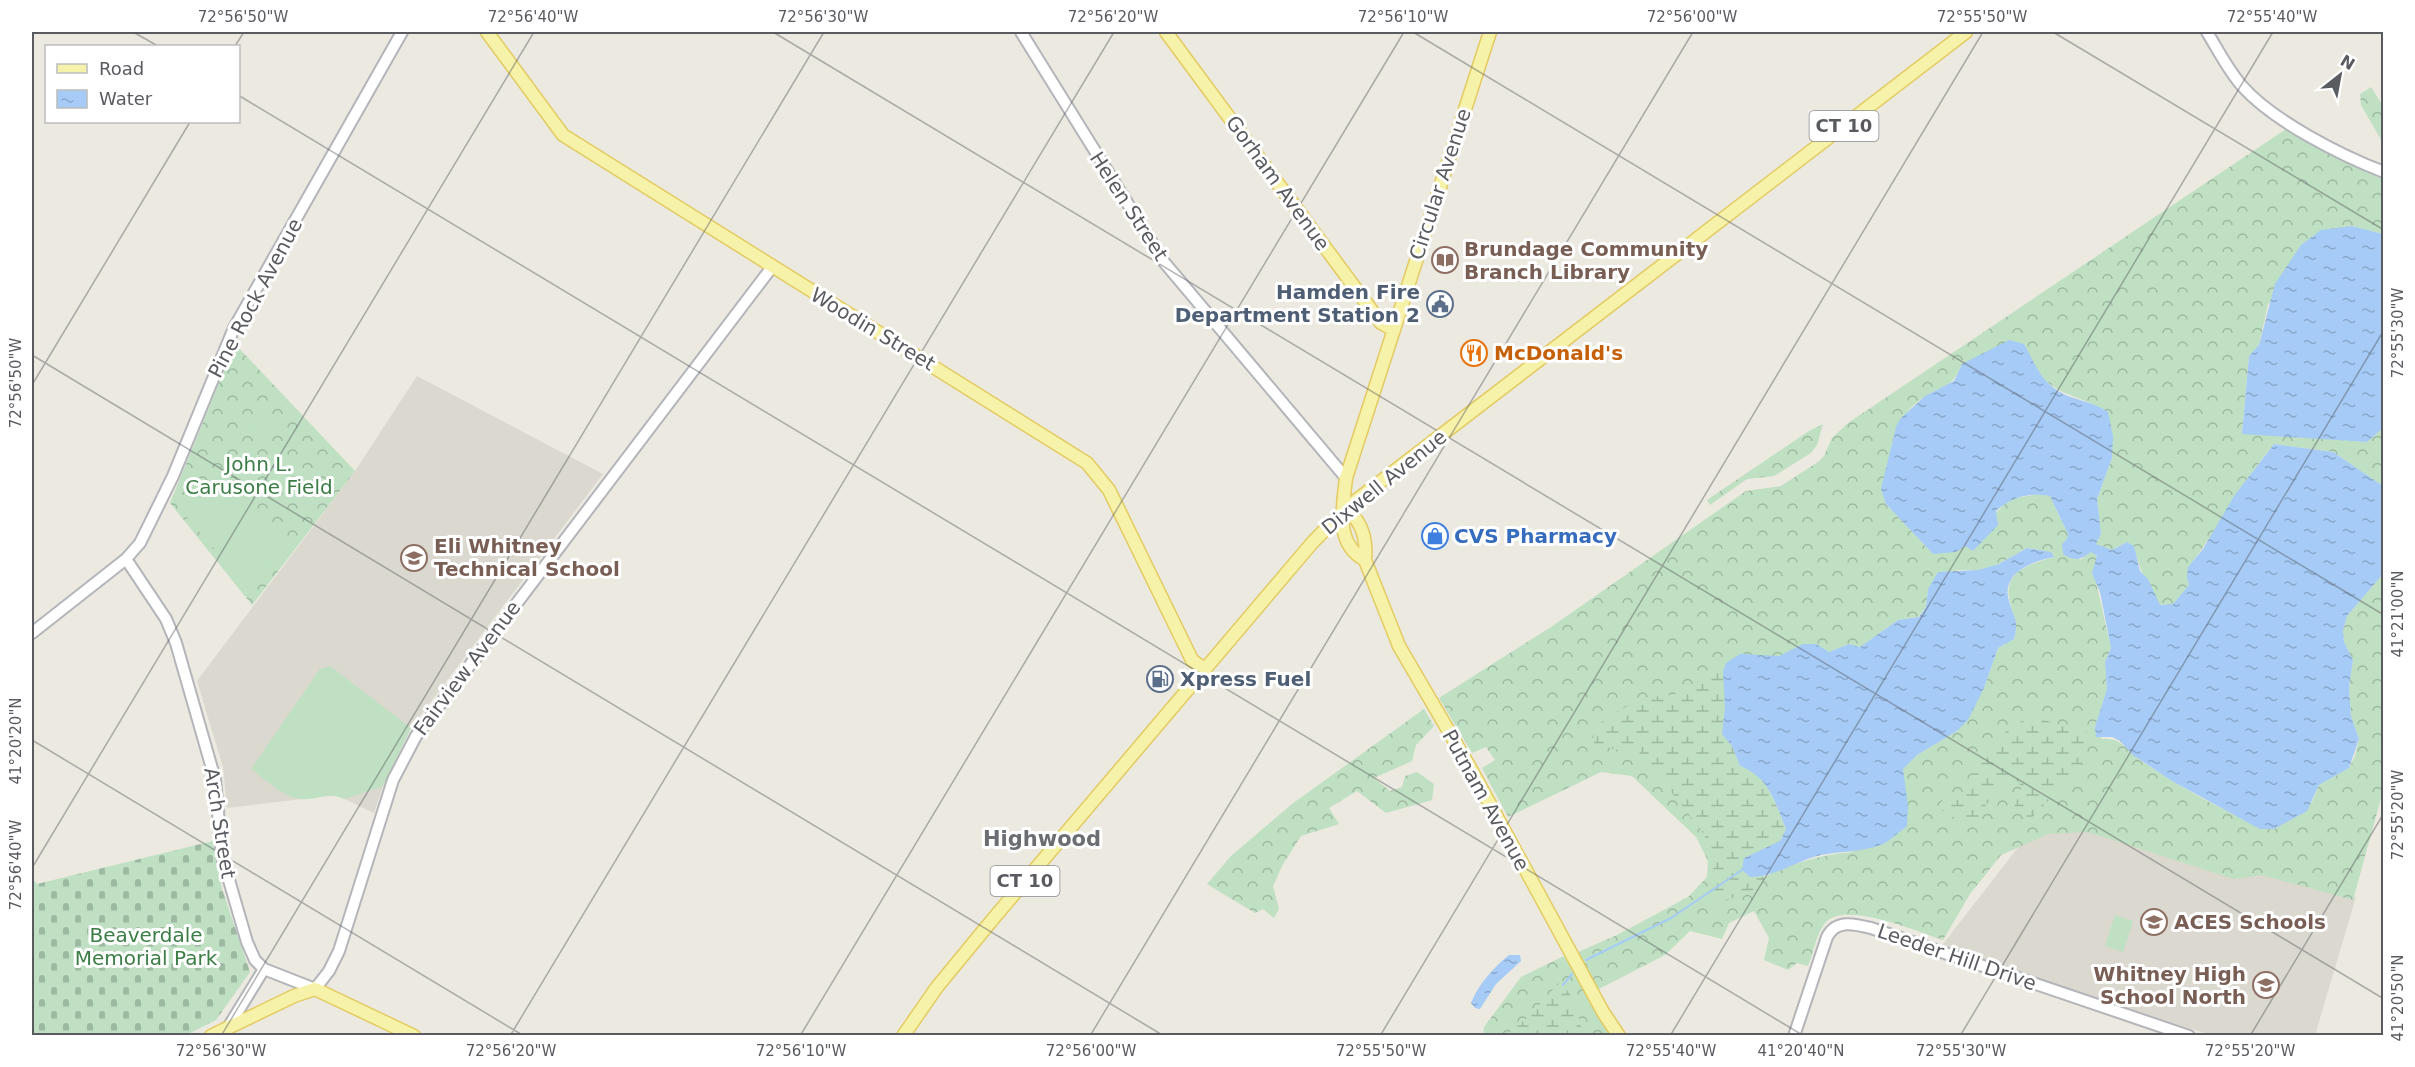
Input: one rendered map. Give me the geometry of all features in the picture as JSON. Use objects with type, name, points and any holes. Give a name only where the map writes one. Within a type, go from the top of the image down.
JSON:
[{"type":"main road","name":"Woodin Street","points":[[487,32],[563,135],[1087,463],[1109,490],[1192,660],[1205,670]]},
{"type":"main road","name":"Gorham Avenue","points":[[1166,32],[1381,324],[1394,330]]},
{"type":"main road","name":"Circular Avenue","points":[[1345,509],[1346,478],[1490,32]]},
{"type":"main road","name":"Dixwell Avenue","points":[[903,1035],[937,987],[983,931],[1312,543],[1345,509],[1966,32]]},
{"type":"main road","name":"Putnam Avenue","points":[[1345,509],[1342,524],[1344,540],[1352,551],[1365,560]]},
{"type":"main road","name":"Putnam Avenue","points":[[1345,509],[1360,525],[1366,551],[1365,560],[1399,646],[1472,771],[1603,1012],[1619,1035]]},
{"type":"main road","points":[[211,1035],[294,996],[315,989],[414,1035]]},
{"type":"street","name":"Pine Rock Avenue","points":[[32,633],[126,559],[140,543],[164,496],[234,328],[402,32]]},
{"type":"street","name":"Helen Street","points":[[1021,32],[1164,262],[1346,478]]},
{"type":"street","points":[[2207,32],[2241,86],[2301,130],[2344,155],[2384,172]]},
{"type":"street","name":"Fairview Avenue","points":[[315,989],[329,971],[339,951],[393,780],[416,736],[772,267]]},
{"type":"street","name":"Arch Street","points":[[126,559],[166,619],[176,643],[215,779],[222,856],[229,884],[247,942],[255,960],[264,969]]},
{"type":"street","name":"Leeder Hill Drive","points":[[1794,1035],[1830,930],[1843,924],[1871,928],[2189,1035]]},
{"type":"street","points":[[229,1026],[264,969],[315,989]]},
{"type":"shaded area","name":"Eli Whitney Technical School","points":[[417,376],[603,474],[411,728],[383,786],[374,813],[336,795],[227,808],[223,767],[197,681],[355,471]]},
{"type":"shaded area","name":"ACES Schools","points":[[2047,810],[2356,897],[2315,1035],[2211,1035],[1940,948]]},
{"type":"green space","points":[[2371,87],[2383,106],[2383,143],[2361,105],[2360,94]]},
{"type":"green space","points":[[2286,129],[2342,161],[2383,179],[2383,234],[2352,226],[2268,304],[2259,345],[2249,356],[2242,433],[2367,442],[2383,428],[2383,486],[2333,452],[2274,444],[2188,567],[2189,585],[2173,604],[2159,605],[2144,576],[2134,546],[2127,542],[2112,550],[2096,544],[2101,534],[2097,499],[2112,458],[2108,413],[2097,406],[2064,393],[2046,381],[2032,358],[1962,364],[1951,382],[1913,406],[1904,417],[1892,444],[1886,504],[1933,554],[1965,546],[2009,499],[2040,494],[2050,496],[2068,534],[2068,539],[2080,560],[2091,552],[2097,556],[2098,561],[2094,566],[2095,578],[2111,648],[2105,662],[2107,689],[2095,727],[2102,739],[2119,742],[2143,762],[2206,800],[2274,829],[2312,802],[2319,785],[2349,768],[2355,756],[2359,739],[2351,716],[2349,688],[2353,660],[2344,642],[2343,630],[2347,616],[2383,574],[2383,791],[2353,900],[2262,875],[2234,879],[2088,832],[2048,834],[2001,855],[1970,894],[1943,940],[1900,925],[1864,916],[1834,917],[1822,928],[1808,966],[1797,963],[1788,970],[1764,960],[1769,938],[1754,911],[1729,923],[1722,939],[1690,931],[1665,955],[1597,990],[1576,953],[1617,935],[1688,897],[1707,877],[1708,861],[1696,837],[1632,776],[1601,772],[1508,817],[1482,768],[1495,760],[1486,747],[1472,753],[1439,698],[1551,627],[1746,491],[1781,486],[1818,462],[1824,456],[1832,438],[1848,423]],"holes":[[[2027,548],[2050,552],[2054,557],[2035,563],[2019,571],[2013,577],[2009,594],[2016,622],[2014,639],[1998,648],[1984,688],[1957,731],[1917,755],[1902,769],[1904,788],[1852,852],[1807,860],[1764,877],[1744,858],[1780,841],[1757,773],[1740,766],[1732,746],[1740,654],[1777,656],[1807,645],[1820,647],[1829,652],[1849,644],[1860,647],[1898,620],[1918,617],[1926,607],[1928,589],[1957,570],[1978,570],[1999,564]]]},
{"type":"green space","name":"John L. Carusone Field","points":[[235,344],[355,471],[252,605],[170,503]]},
{"type":"green space","points":[[262,410],[276,417],[265,441],[250,434]]},
{"type":"green space","points":[[1823,424],[1817,445],[1811,453],[1774,476],[1747,479],[1710,505],[1707,500],[1809,431]]},
{"type":"green space","points":[[226,472],[289,546],[244,584],[181,510]]},
{"type":"green space","points":[[1726,663],[1723,672],[1725,707],[1722,734],[1732,746],[1740,766],[1758,777],[1770,792],[1786,829],[1780,841],[1744,858],[1750,877],[1764,877],[1763,886],[1715,905],[1708,892],[1716,856],[1700,828],[1639,752],[1594,744],[1593,729],[1610,715],[1644,698],[1676,694],[1703,680]]},
{"type":"green space","points":[[330,666],[411,728],[383,786],[344,799],[333,796],[294,798],[251,769],[320,669]]},
{"type":"green space","points":[[1424,709],[1434,726],[1416,745],[1412,761],[1374,778],[1390,791],[1402,787],[1405,776],[1417,772],[1434,784],[1432,800],[1386,813],[1357,791],[1329,808],[1339,824],[1301,836],[1283,864],[1273,886],[1279,909],[1274,918],[1263,909],[1255,913],[1207,884],[1231,856],[1292,804]]},
{"type":"green space","points":[[2026,719],[2042,719],[2070,729],[2087,731],[2081,767],[2071,782],[2058,790],[2034,816],[2026,819],[2015,807],[2015,801],[2022,787],[2016,780],[2007,780],[1981,811],[1978,819],[1982,826],[1980,831],[1939,809],[1942,801],[1949,796],[1957,800],[1961,796],[1991,746],[2004,733]]},
{"type":"green space","name":"Beaverdale Memorial Park","points":[[213,841],[222,889],[250,972],[216,1020],[186,1035],[32,1035],[32,878],[37,884]]},
{"type":"green space","points":[[2115,915],[2133,921],[2123,952],[2105,946]]},
{"type":"green space","points":[[1564,956],[1610,1035],[1483,1036],[1484,1027],[1521,977]]},
{"type":"green space","points":[[1558,983],[1569,992],[1572,998],[1583,1035],[1506,1035],[1532,1014]]},
{"type":"water","points":[[2352,226],[2383,234],[2383,428],[2367,442],[2242,434],[2249,356],[2259,345],[2275,284],[2301,245],[2321,230]]},
{"type":"water","points":[[2009,340],[2024,344],[2039,371],[2053,388],[2108,412],[2113,436],[2112,458],[2097,499],[2101,534],[2096,544],[2112,550],[2127,542],[2134,546],[2140,571],[2148,579],[2160,605],[2173,604],[2189,585],[2188,567],[2203,549],[2234,496],[2274,444],[2333,452],[2383,486],[2383,574],[2347,616],[2343,630],[2344,642],[2353,660],[2349,688],[2351,716],[2359,739],[2349,768],[2319,785],[2307,811],[2274,829],[2260,829],[2172,781],[2133,755],[2120,741],[2112,737],[2096,737],[2095,727],[2107,689],[2105,662],[2111,648],[2100,592],[2092,573],[2097,556],[2091,552],[2077,559],[2063,554],[2062,544],[2068,534],[2050,496],[2021,497],[2002,506],[1996,511],[1998,525],[1973,551],[1965,546],[1956,552],[1933,554],[1886,504],[1881,489],[1900,419],[1925,396],[1954,381],[1962,364]]},
{"type":"water","points":[[2027,548],[2051,552],[2054,557],[2038,561],[2022,569],[2011,580],[2008,597],[2016,621],[2014,639],[1998,648],[1984,688],[1968,720],[1957,731],[1917,755],[1903,769],[1908,806],[1907,826],[1881,845],[1821,855],[1777,872],[1750,877],[1742,870],[1744,858],[1780,841],[1786,829],[1770,792],[1758,777],[1740,766],[1732,746],[1722,734],[1725,707],[1723,672],[1726,663],[1740,654],[1779,656],[1803,644],[1816,644],[1829,652],[1849,644],[1860,647],[1898,620],[1919,617],[1926,607],[1928,589],[1938,572],[1978,570],[1999,564]]},
{"type":"water","points":[[1509,955],[1520,955],[1521,961],[1496,984],[1480,1009],[1475,1008],[1471,1003],[1482,983]]},
{"type":"waterway","points":[[1586,960],[1671,918],[1742,870]]},
{"type":"waterway","points":[[1563,985],[1572,974]]},
{"type":"place","name":"Brundage Community Branch Library","points":[[1445,260]]},
{"type":"place","name":"Hamden Fire Department Station 2","points":[[1440,304]]},
{"type":"place","name":"McDonald's","points":[[1474,353]]},
{"type":"place","name":"CVS Pharmacy","points":[[1435,536]]},
{"type":"place","name":"Eli Whitney Technical School","points":[[414,558]]},
{"type":"place","name":"Xpress Fuel","points":[[1160,679]]},
{"type":"place","name":"ACES Schools","points":[[2154,922]]},
{"type":"place","name":"Whitney High School North","points":[[2266,985]]},
{"type":"district","name":"Highwood","points":[[1042,839]]}]
